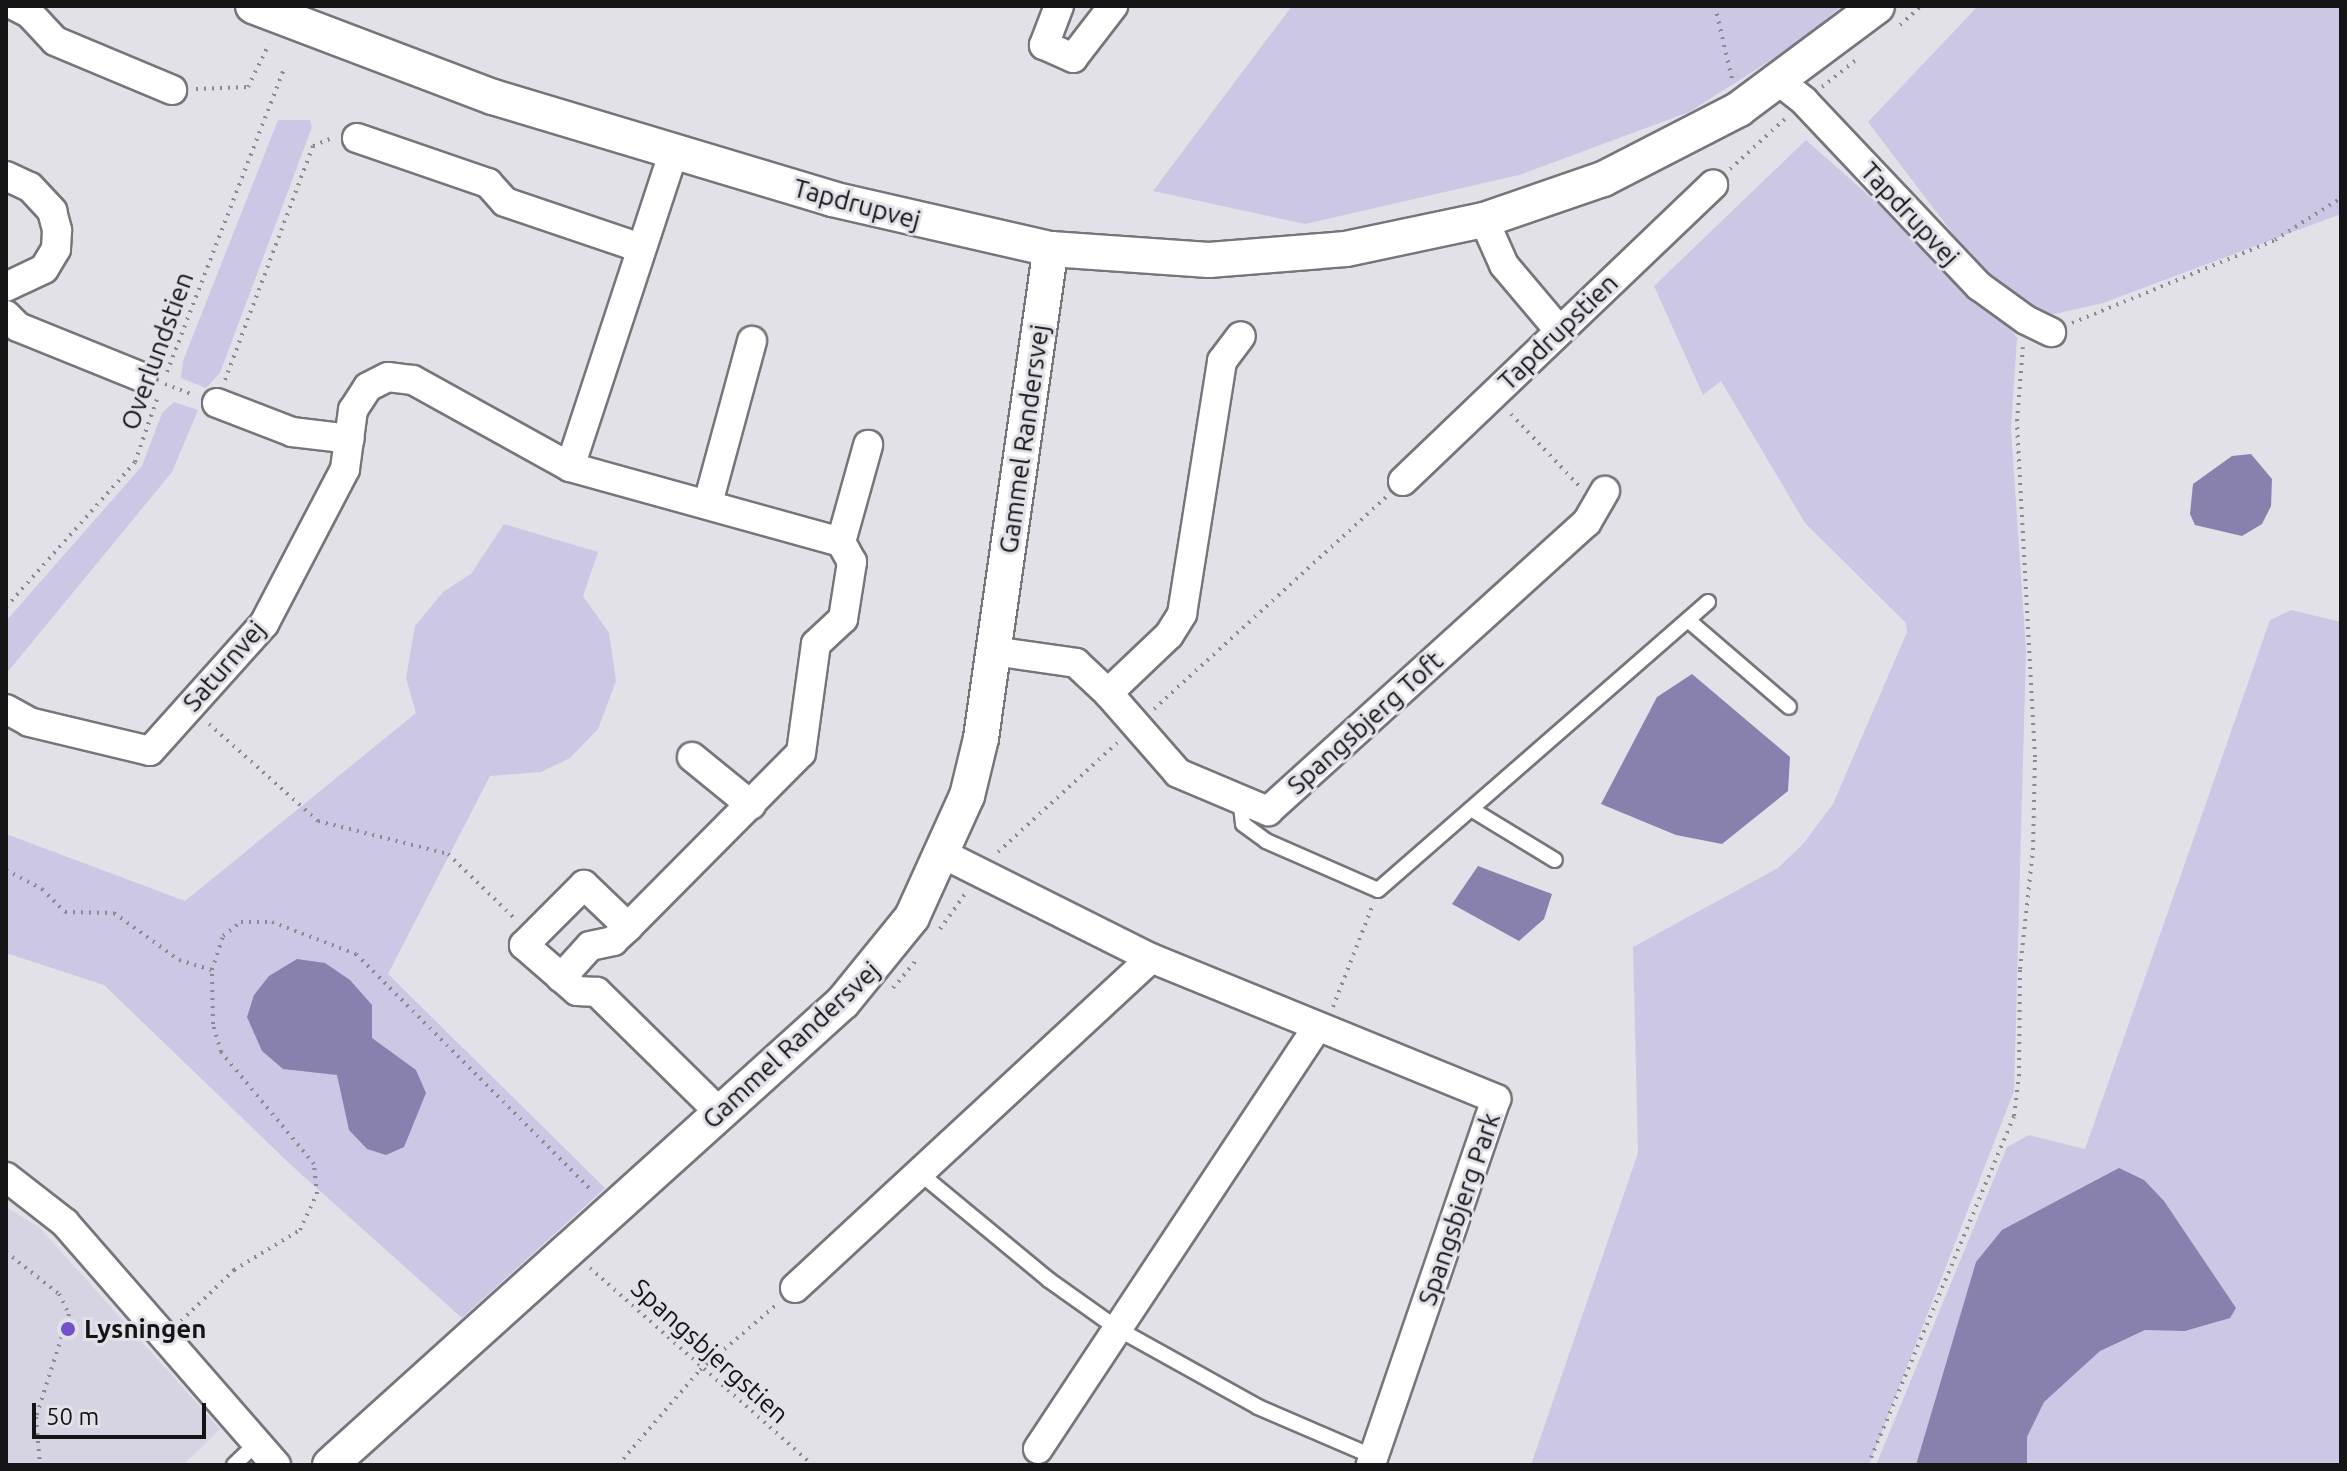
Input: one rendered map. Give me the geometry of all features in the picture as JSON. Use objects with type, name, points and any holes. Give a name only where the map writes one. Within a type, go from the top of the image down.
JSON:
[{"type":"street","points":[[15,6],[29,13],[55,41],[172,90]]},
{"type":"street","name":"Tapdrupvej","points":[[253,6],[493,97],[846,203],[1051,249],[1209,260],[1346,249],[1484,220],[1603,179],[1739,109],[1780,82],[1877,6]]},
{"type":"street","points":[[1059,6],[1044,45],[1073,58],[1113,6]]},
{"type":"street","name":"Tapdrupvej","points":[[1780,82],[1804,101],[1979,286],[2026,320],[2051,332]]},
{"type":"street","points":[[357,138],[488,183],[505,202],[641,248]]},
{"type":"street","points":[[570,467],[673,153]]},
{"type":"street","points":[[6,176],[30,187],[52,211],[57,230],[56,249],[44,269],[6,287]]},
{"type":"street","name":"Tapdrupstien","points":[[1403,481],[1713,185]]},
{"type":"street","points":[[1484,220],[1504,265],[1559,330]]},
{"type":"street","name":"Gammel Randersvej","points":[[330,1465],[843,1002],[885,956],[945,855],[967,796],[993,651],[1051,249]]},
{"type":"street","points":[[6,315],[18,327],[152,380]]},
{"type":"street","points":[[1108,693],[1169,635],[1182,614],[1222,361],[1241,336]]},
{"type":"street","points":[[708,503],[752,341]]},
{"type":"street","name":"Saturnvej","points":[[6,709],[29,722],[150,751],[264,624],[345,469],[353,410],[368,387],[388,377],[413,380],[570,467],[841,542]]},
{"type":"street","points":[[217,403],[292,432],[350,439]]},
{"type":"street","points":[[561,978],[590,946],[613,941],[628,927],[801,753],[816,644],[843,619],[852,562],[841,542],[868,445]]},
{"type":"street","name":"Spangsbjerg Toft","points":[[993,651],[1076,663],[1108,693],[1178,773],[1268,811],[1587,522],[1602,496]]},
{"type":"street","points":[[692,757],[751,805]]},
{"type":"street","name":"Spangsbjerg Park","points":[[945,855],[1151,958],[1320,1030],[1496,1099],[1372,1461]]},
{"type":"street","points":[[628,927],[584,885],[524,945],[577,991],[597,992],[720,1113]]},
{"type":"street","points":[[795,1288],[1151,958]]},
{"type":"street","points":[[1038,1449],[1320,1030]]},
{"type":"street","points":[[6,1177],[65,1223],[276,1465]]},
{"type":"lane","points":[[1240,799],[1243,824],[1266,841],[1378,890],[1708,602]]},
{"type":"lane","points":[[1688,620],[1789,707]]},
{"type":"lane","points":[[1471,809],[1555,860]]},
{"type":"lane","name":"Spangsbjerg Park","points":[[921,1174],[1049,1280],[1118,1329],[1258,1407],[1372,1461]]},
{"type":"lane","points":[[234,1465],[257,1443]]},
{"type":"path","points":[[1715,6],[1739,109]]},
{"type":"path","points":[[172,90],[248,87],[266,43],[279,47]]},
{"type":"path","name":"Overlundstien","points":[[6,607],[135,462],[152,380],[283,71]]},
{"type":"path","points":[[152,380],[217,403],[313,146],[343,134],[357,138]]},
{"type":"path","points":[[2051,332],[2275,240],[2341,198]]},
{"type":"path","points":[[1868,1465],[2014,1116],[2019,1076],[2020,969],[2033,850],[2035,757],[2017,421],[2026,320]]},
{"type":"path","points":[[1493,394],[1602,496]]},
{"type":"path","points":[[189,707],[318,821],[448,854],[532,935]]},
{"type":"path","points":[[6,870],[29,880],[65,912],[114,913],[179,960],[212,970]]},
{"type":"path","points":[[1320,1030],[1378,890]]},
{"type":"path","points":[[163,1336],[234,1270],[300,1230],[317,1194],[314,1164],[221,1052],[213,1024],[212,970],[223,936],[241,922],[272,922],[343,946],[612,1211]]},
{"type":"path","points":[[6,1252],[59,1294],[69,1314],[36,1417],[40,1465]]},
{"type":"path","name":"Spangsbjergstien","points":[[586,1263],[700,1370],[813,1465]]},
{"type":"path","points":[[618,1465],[700,1370],[795,1288]]},
{"type":"shaded area","points":[[1292,6],[1841,6],[1806,38],[1689,112],[1519,175],[1305,224],[1153,191]]},
{"type":"shaded area","points":[[1978,6],[2341,6],[2341,214],[2103,303],[2046,316],[1991,284],[1868,122]]},
{"type":"shaded area","points":[[278,120],[310,120],[312,127],[220,373],[206,388],[181,378],[183,361]]},
{"type":"shaded area","points":[[1806,140],[1998,310],[2017,338],[2011,429],[2026,650],[2014,1091],[1869,1465],[1531,1465],[1638,1153],[1633,947],[1778,868],[1803,844],[1833,804],[1907,632],[1906,623],[1805,523],[1721,381],[1703,395],[1654,286]]},
{"type":"shaded area","points":[[174,402],[198,410],[172,472],[6,674],[6,621],[142,466],[162,413]]},
{"type":"shaded area","points":[[2251,454],[2272,479],[2271,506],[2262,524],[2242,536],[2195,525],[2190,514],[2193,484],[2232,456]]},
{"type":"shaded area","points":[[504,524],[598,552],[583,596],[609,633],[616,681],[598,729],[570,758],[541,772],[490,776],[388,974],[605,1188],[462,1318],[291,1165],[104,985],[6,953],[6,834],[185,901],[416,713],[406,678],[415,626],[443,592],[471,574]]},
{"type":"shaded area","points":[[2291,610],[2341,622],[2341,1465],[1876,1465],[2007,1147],[2029,1135],[2085,1149],[2270,620]]},
{"type":"shaded area","points":[[1692,674],[1790,757],[1788,791],[1722,844],[1676,835],[1601,804],[1657,697]]},
{"type":"shaded area","points":[[1478,866],[1552,894],[1544,919],[1519,941],[1452,904]]},
{"type":"shaded area","points":[[297,959],[325,963],[350,980],[372,1005],[372,1038],[416,1070],[426,1093],[404,1147],[386,1155],[367,1149],[349,1130],[337,1075],[283,1069],[262,1051],[247,1017],[254,995],[269,976]]},
{"type":"shaded area","points":[[2119,1168],[2144,1180],[2164,1201],[2236,1308],[2230,1318],[2185,1331],[2145,1330],[2100,1351],[2044,1402],[2027,1437],[2027,1465],[1916,1465],[1976,1262],[2002,1230]]},
{"type":"shaded area","name":"Lysningen","points":[[6,1207],[40,1228],[220,1429],[183,1465],[6,1465]]},
{"type":"place","name":"Lysningen","points":[[68,1329]]}]
